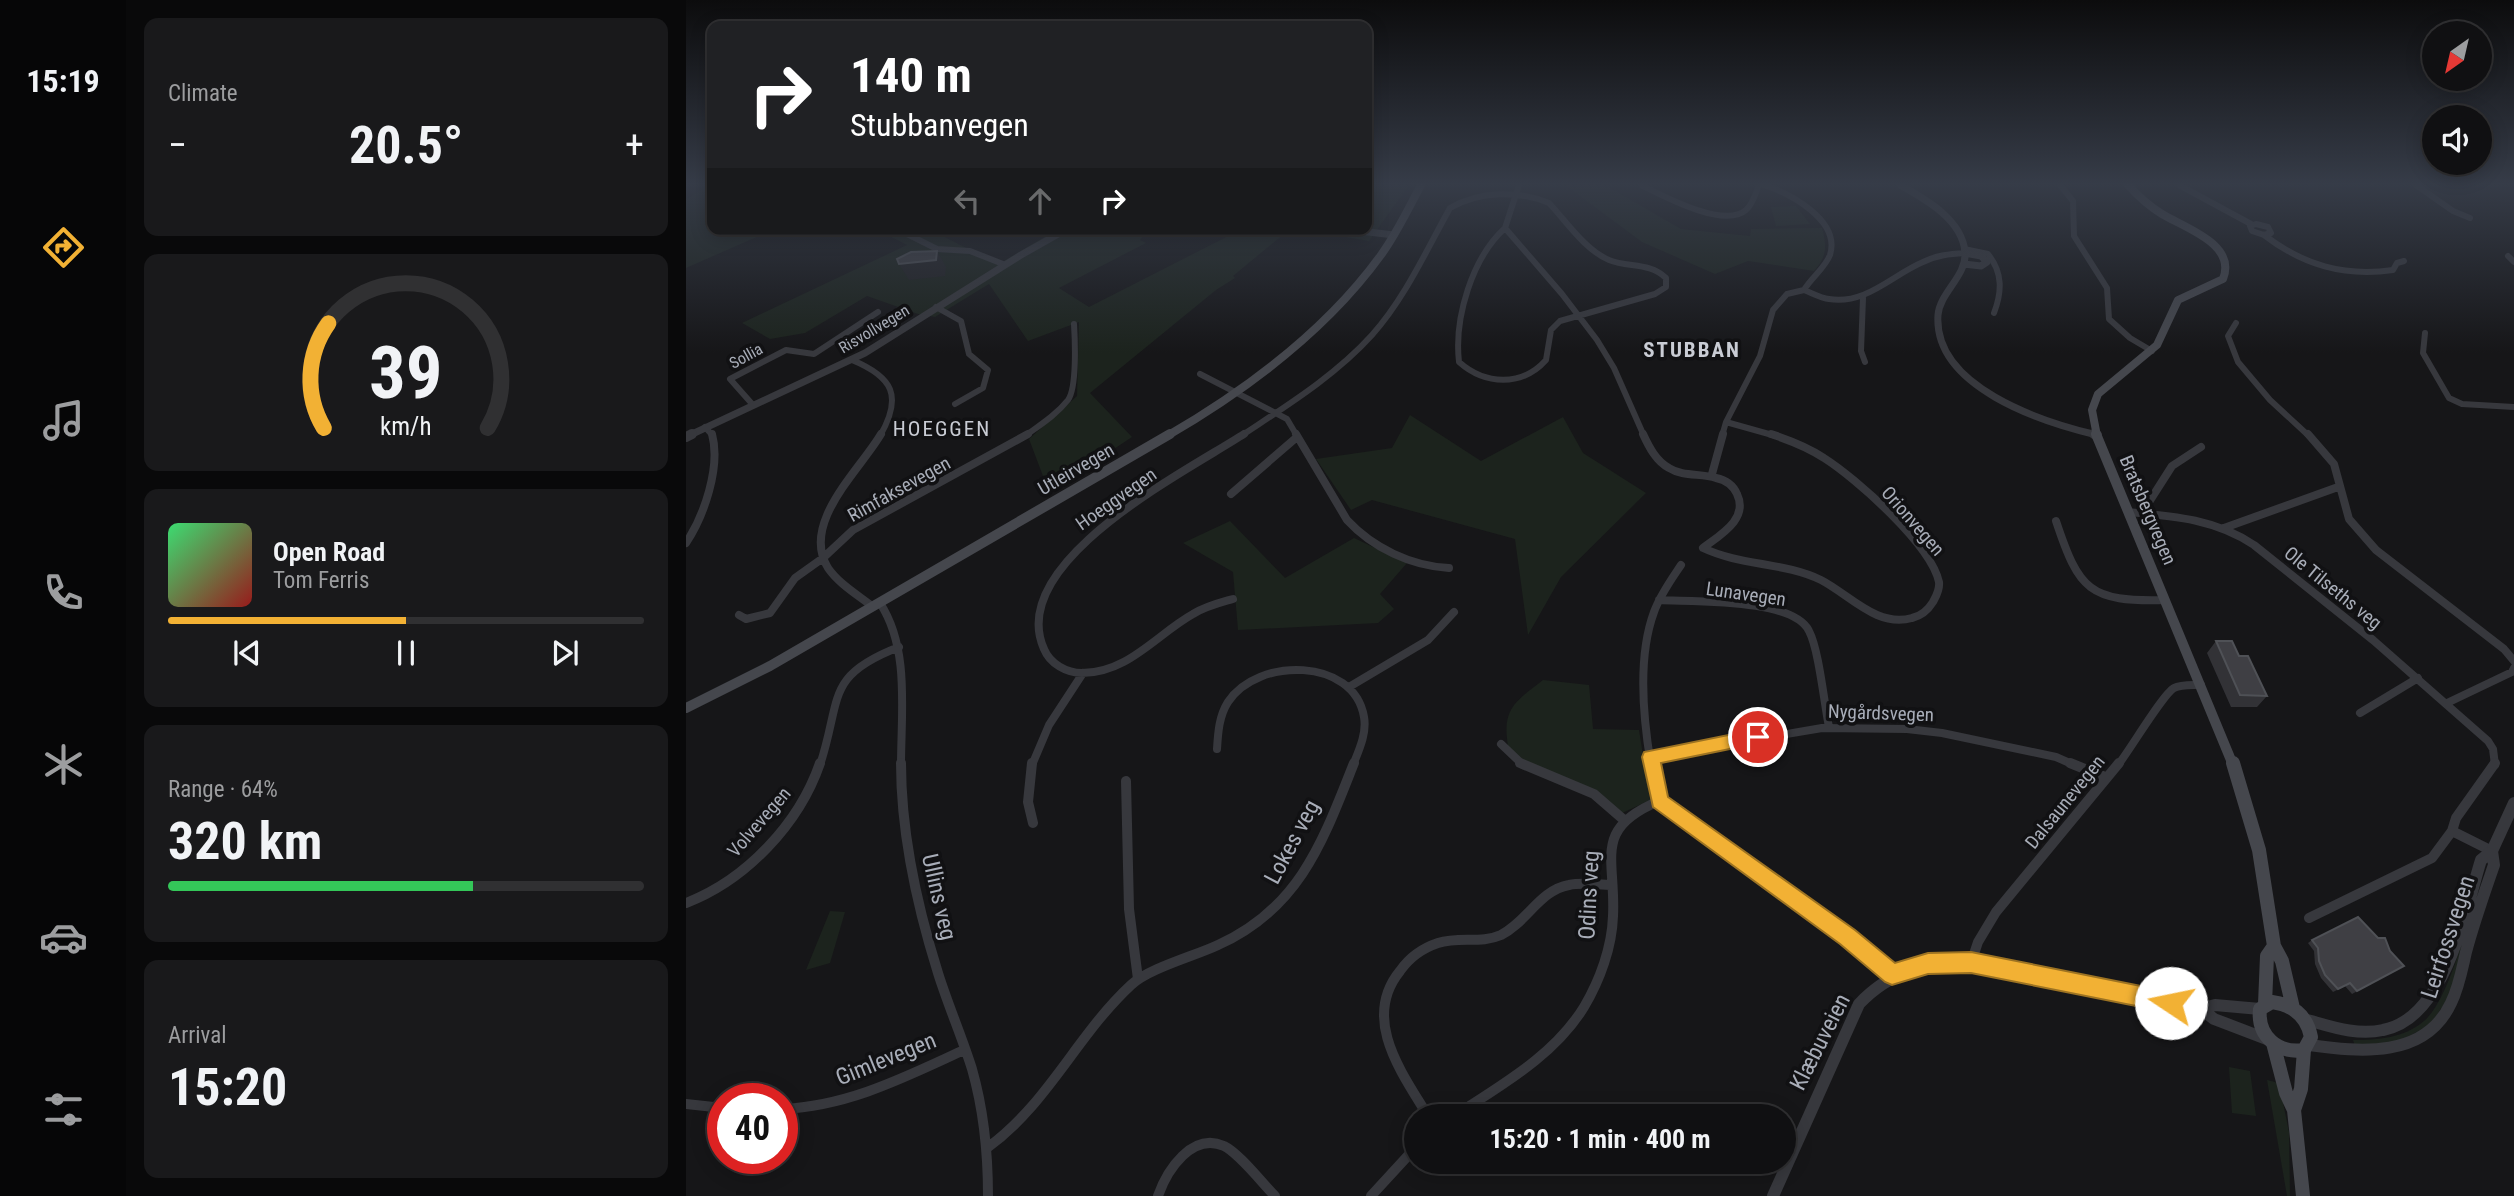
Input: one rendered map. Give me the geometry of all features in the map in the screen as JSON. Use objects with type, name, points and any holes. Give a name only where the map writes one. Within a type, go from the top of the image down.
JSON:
[{"type":"main road","name":"Utleirvegen","points":[[686,708],[770,666],[877,605],[1162,439],[1235,393],[1278,362],[1326,320],[1362,281],[1390,241]]},
{"type":"main road","name":"Bratsbergvegen","points":[[2208,241],[2227,262],[2227,272],[2222,279],[2187,293],[2175,303],[2162,340],[2098,394],[2092,414],[2096,435],[2225,742],[2249,811],[2268,895],[2274,946],[2282,961],[2298,1014]]},
{"type":"main road","name":"Bratsbergvegen","points":[[2262,1007],[2267,956],[2274,946]]},
{"type":"main road","points":[[2294,1110],[2301,1099],[2300,1068],[2310,1032],[2298,1014],[2280,1003],[2262,1007],[2259,1023],[2271,1042],[2286,1093],[2294,1110],[2303,1196]]},
{"type":"main road","points":[[2271,1042],[2288,1051],[2307,1047]]},
{"type":"street","points":[[921,241],[937,249],[970,251],[1003,264]]},
{"type":"street","name":"Risvollvegen","points":[[686,437],[852,360],[1003,264],[1045,241]]},
{"type":"street","name":"Hoeggvegen","points":[[1083,673],[1051,662],[1041,643],[1044,602],[1065,562],[1092,534],[1110,521],[1324,378],[1376,330],[1400,296],[1431,241]]},
{"type":"street","points":[[1491,241],[1473,278],[1456,344],[1459,362],[1466,370],[1486,379],[1499,381],[1524,376],[1544,362],[1549,353],[1548,338],[1554,325],[1579,315]]},
{"type":"street","points":[[1519,241],[1579,315],[1609,359],[1646,439],[1664,466],[1681,474],[1712,474],[1726,422],[1760,356],[1773,310],[1787,294],[1804,290],[1833,302],[1863,298],[1889,279],[1922,263],[1950,252],[1965,251],[1988,254],[1999,270],[2000,295],[1994,313]]},
{"type":"street","name":"Hoeggvegen","points":[[1579,315],[1660,292],[1666,287],[1666,278],[1650,267],[1607,259],[1588,241]]},
{"type":"street","points":[[1804,290],[1826,262],[1832,250],[1829,241]]},
{"type":"street","points":[[1962,241],[1964,264],[1944,297],[1939,311],[1938,325],[1946,352],[1962,373],[1989,393],[2026,413],[2063,427],[2096,435]]},
{"type":"street","points":[[2077,241],[2107,288],[2109,319],[2130,338],[2152,351]]},
{"type":"street","points":[[2272,241],[2285,251],[2327,268],[2379,273],[2393,270],[2397,263],[2404,261]]},
{"type":"street","points":[[1964,264],[1978,266],[1987,262],[1981,256],[1965,251]]},
{"type":"street","points":[[2508,256],[2514,262]]},
{"type":"street","points":[[1863,298],[1861,351],[1865,362]]},
{"type":"street","points":[[936,307],[961,321],[968,354],[988,370],[983,388],[955,404]]},
{"type":"street","name":"Sollia","points":[[752,405],[730,379],[786,350],[814,354],[878,312]]},
{"type":"street","points":[[2235,323],[2228,336],[2238,362],[2270,400],[2319,445],[2333,464],[2349,519],[2376,550],[2504,649],[2514,661]]},
{"type":"street","name":"Rimfaksevegen","points":[[823,558],[853,530],[1017,442],[1051,416],[1070,398],[1075,350],[1074,324]]},
{"type":"street","points":[[2425,333],[2423,353],[2449,398],[2462,404],[2514,407]]},
{"type":"street","points":[[739,615],[746,619],[770,613],[795,578],[823,558],[825,515],[875,447],[887,420],[893,397],[885,379],[852,360]]},
{"type":"street","points":[[1200,374],[1287,419],[1347,520],[1359,534],[1421,564],[1449,568]]},
{"type":"street","name":"Orionvegen","points":[[1712,474],[1735,490],[1741,500],[1737,519],[1703,548],[1714,554],[1789,569],[1825,581],[1861,607],[1891,620],[1913,618],[1925,612],[1938,593],[1940,584],[1927,559],[1882,506],[1850,477],[1822,456],[1791,441],[1726,422]]},
{"type":"street","points":[[686,543],[699,521],[715,451],[713,435],[705,427]]},
{"type":"street","points":[[1231,494],[1297,437]]},
{"type":"street","points":[[2142,513],[2173,463],[2181,455],[2201,447]]},
{"type":"street","points":[[2224,528],[2338,487]]},
{"type":"street","name":"Ole Tilseths veg","points":[[2128,512],[2176,516],[2224,528],[2258,549],[2418,678],[2488,741],[2493,749],[2495,764],[2456,818],[2452,831]]},
{"type":"street","points":[[2056,521],[2078,577],[2088,587],[2119,598],[2165,600]]},
{"type":"street","name":"Ullins veg","points":[[823,558],[833,575],[877,605],[892,621],[899,647],[899,757],[909,855],[933,958],[979,1100],[987,1149],[988,1196]]},
{"type":"street","points":[[1681,565],[1659,600],[1649,629],[1646,685],[1651,757],[1660,801],[1847,937],[1892,975]]},
{"type":"street","points":[[1033,823],[1026,797],[1029,766],[1083,673],[1103,670],[1129,660],[1183,618],[1210,605],[1233,599]]},
{"type":"street","name":"Lunavegen","points":[[1659,600],[1771,610],[1797,617],[1807,626],[1811,635],[1829,727]]},
{"type":"street","points":[[1217,749],[1218,725],[1223,709],[1240,690],[1255,679],[1283,670],[1303,670],[1331,676],[1349,687],[1427,640],[1454,612]]},
{"type":"street","name":"Volvevegen","points":[[686,903],[729,880],[779,831],[803,800],[817,773],[835,698],[841,684],[869,660],[899,647]]},
{"type":"street","points":[[2447,703],[2512,672],[2514,668]]},
{"type":"street","points":[[2360,713],[2418,678]]},
{"type":"street","name":"Dalsaunevegen","points":[[1971,963],[1978,942],[1996,912],[2080,814],[2105,777],[2135,744],[2170,689],[2182,685],[2201,685]]},
{"type":"street","name":"Lokes veg","points":[[987,1149],[1018,1125],[1103,1015],[1138,979],[1247,930],[1273,911],[1290,892],[1307,865],[1362,742],[1365,727],[1363,711],[1349,687]]},
{"type":"street","name":"Nygårdsvegen","points":[[1651,757],[1829,727],[1942,733],[2056,757],[2105,777]]},
{"type":"street","points":[[1501,744],[1508,755],[1523,766],[1595,795],[1624,820],[1636,811],[1660,801]]},
{"type":"street","points":[[1126,781],[1129,909],[1138,979]]},
{"type":"street","name":"Leirfossvegen","points":[[2298,1014],[2339,1030],[2375,1032],[2409,1021],[2424,1008],[2444,974],[2482,860],[2492,850],[2514,803]]},
{"type":"street","name":"Odins veg","points":[[1471,1104],[1540,1056],[1579,1014],[1598,978],[1608,949],[1613,919],[1612,847],[1624,820]]},
{"type":"street","points":[[2452,831],[2492,850]]},
{"type":"street","name":"Leirfossvegen","points":[[2309,918],[2432,858],[2452,831]]},
{"type":"street","name":"Leirfossvegen","points":[[2307,1047],[2351,1050],[2394,1048],[2418,1040],[2439,1024],[2455,991],[2494,866],[2492,850]]},
{"type":"street","points":[[1421,1104],[1392,1056],[1382,1028],[1384,999],[1401,969],[1422,951],[1442,942],[1487,939],[1504,934],[1561,887],[1612,885]]},
{"type":"street","name":"Klæbuveien","points":[[1773,1196],[1852,1016],[1874,987],[1892,975],[1928,964],[1971,963],[2202,1009],[2214,1018],[2271,1042]]},
{"type":"street","name":"Klæbuveien","points":[[2202,1009],[2211,1004],[2246,1010],[2262,1007]]},
{"type":"street","name":"Gimlevegen","points":[[798,1108],[813,1107],[872,1092],[964,1050]]},
{"type":"street","points":[[686,1104],[707,1106]]},
{"type":"street","points":[[1157,1196],[1164,1179],[1183,1156],[1208,1142],[1226,1147],[1275,1196]]},
{"type":"street","points":[[1371,1196],[1404,1160]]},
{"type":"shaded area","points":[[686,241],[748,241],[686,268]]},
{"type":"shaded area","points":[[899,241],[952,241],[1002,262],[1038,241],[1146,243],[1059,288],[1089,307],[1219,241],[1276,241],[1233,276],[1235,278],[1216,290],[1090,393],[1132,437],[1049,492],[1029,439],[1077,396],[1079,322],[1028,341],[989,284],[935,317],[918,314],[867,296],[805,333],[770,339],[742,323],[907,245]]},
{"type":"shaded area","points":[[1825,241],[1825,246],[1824,256],[1814,271],[1748,261],[1715,274],[1642,242]]},
{"type":"shaded area","points":[[1410,415],[1481,461],[1563,417],[1583,453],[1646,493],[1561,577],[1528,635],[1515,539],[1372,500],[1351,510],[1316,459],[1392,448]]},
{"type":"shaded area","points":[[1230,521],[1285,578],[1354,538],[1407,563],[1380,594],[1394,609],[1378,623],[1238,630],[1233,572],[1183,543]]},
{"type":"shaded area","points":[[1543,680],[1589,685],[1593,729],[1639,730],[1650,800],[1620,814],[1593,792],[1529,767],[1509,752],[1507,726],[1511,709],[1523,695]]},
{"type":"shaded area","points":[[2482,877],[2449,997],[2430,1025],[2394,1044],[2355,1046],[2353,1040],[2381,1038],[2408,1031],[2424,1021],[2434,1010],[2451,975]]},
{"type":"shaded area","points":[[830,911],[845,912],[830,963],[806,970]]},
{"type":"shaded area","points":[[2229,1067],[2250,1071],[2256,1116],[2232,1113]]},
{"type":"shaded area","points":[[2267,1080],[2279,1083],[2289,1132],[2290,1196],[2287,1196]]},
{"type":"building","points":[[937,251],[936,260],[899,264],[897,259],[911,252]]},
{"type":"building","points":[[2216,641],[2232,641],[2239,656],[2248,656],[2267,696],[2240,695]]},
{"type":"building","points":[[2358,917],[2378,938],[2385,938],[2390,951],[2404,966],[2357,991],[2350,983],[2338,989],[2325,975],[2319,961],[2318,948],[2312,940]]},
{"type":"district","name":"STUBBAN","points":[[1692,350]]},
{"type":"district","name":"HOEGGEN","points":[[942,429]]},
{"type":"route","points":[[1758,737],[1651,757],[1652,776],[1660,801],[1682,820],[1847,937],[1892,975],[1928,964],[1950,961],[1971,963],[2171,1003]]}]
